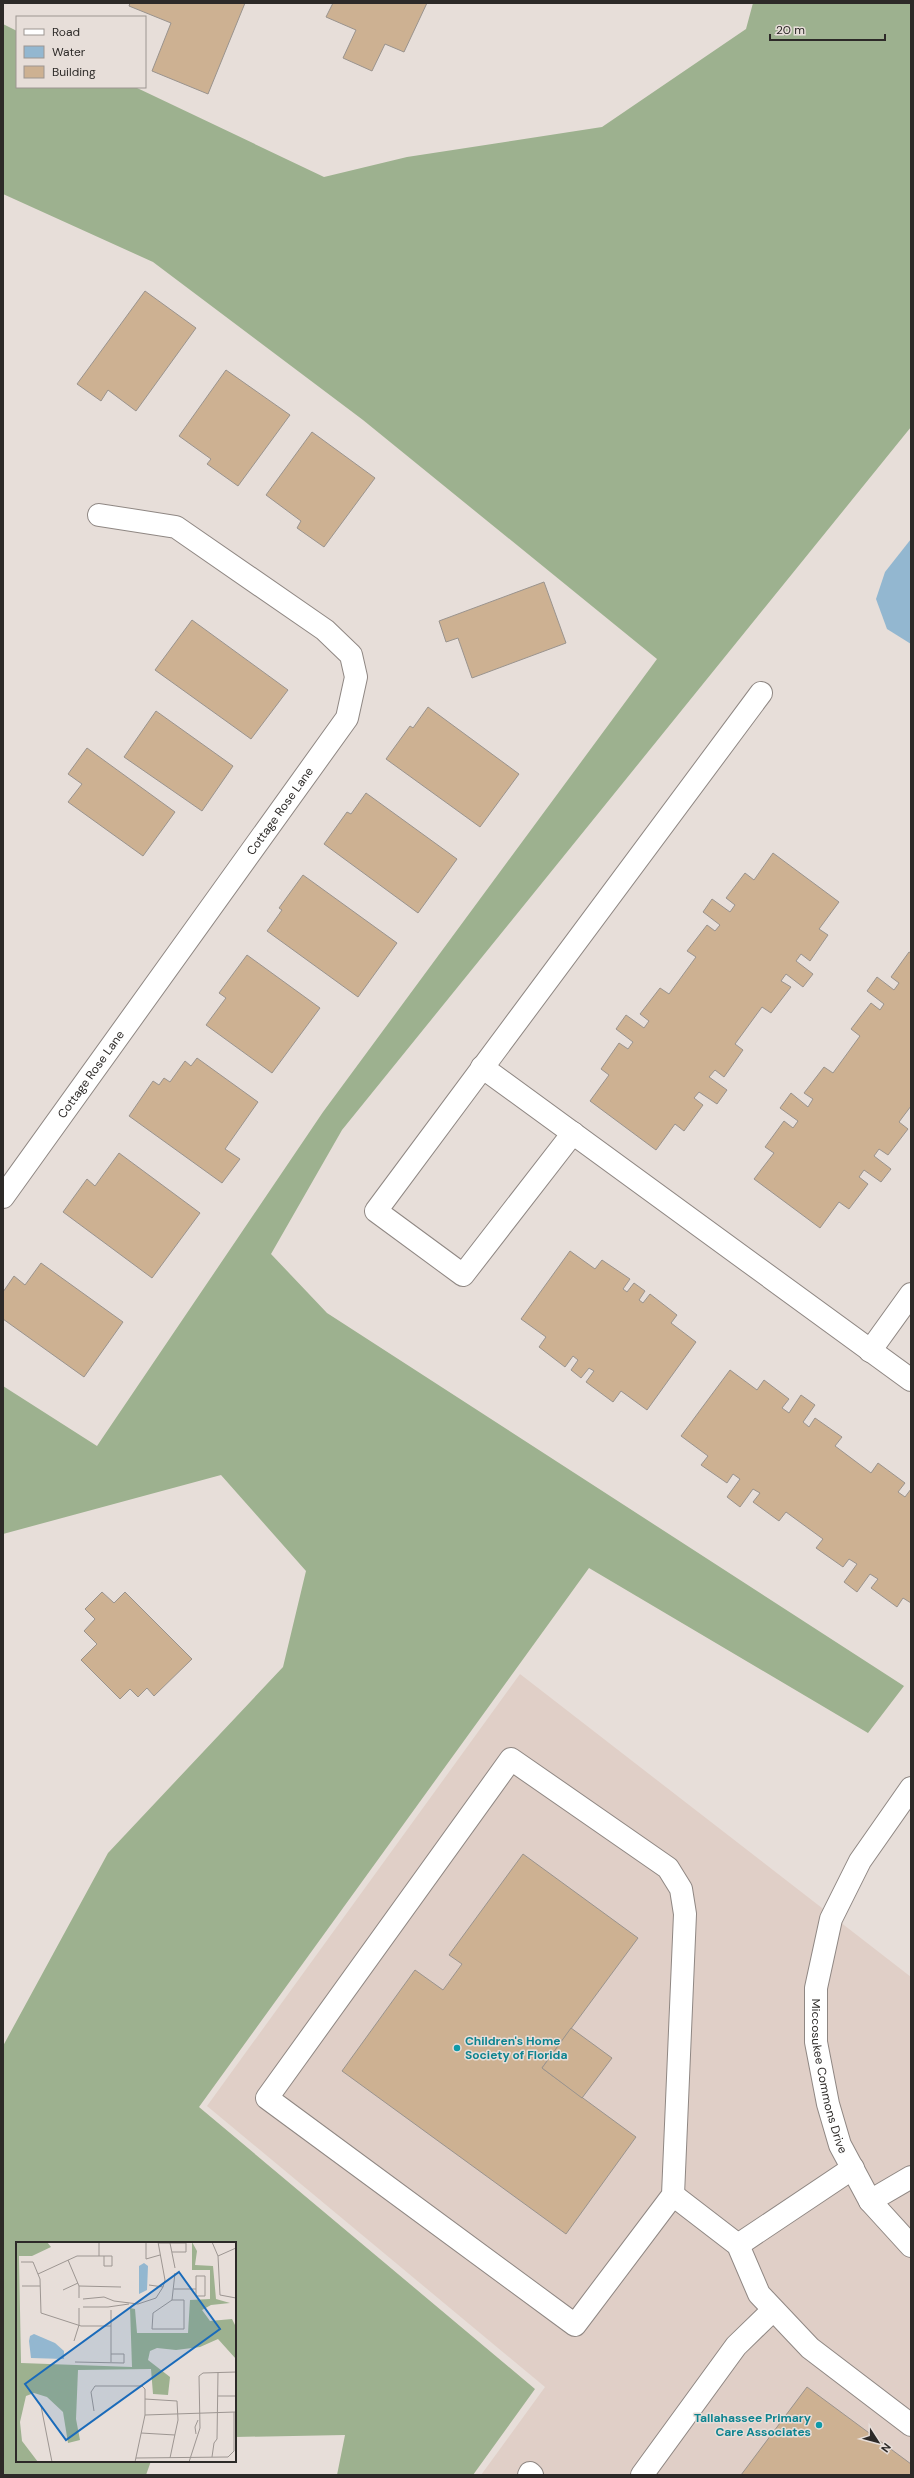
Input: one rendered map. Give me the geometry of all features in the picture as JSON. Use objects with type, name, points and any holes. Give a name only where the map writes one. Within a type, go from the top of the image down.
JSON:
[{"type":"street","name":"Cottage Rose Lane","points":[[3,1197],[347,718],[356,677],[351,655],[325,630],[176,527],[99,515]]},
{"type":"street","points":[[573,1133],[463,1275],[376,1211],[761,693]]},
{"type":"street","points":[[482,1067],[911,1380]]},
{"type":"street","points":[[870,1351],[911,1294]]},
{"type":"street","points":[[511,1759],[668,1868],[682,1889],[685,1914],[673,2195],[574,2325],[267,2098],[511,1759]]},
{"type":"street","name":"Miccosukee Commons Drive","points":[[911,1788],[860,1862],[831,1919],[816,1988],[816,2042],[826,2097],[840,2145],[870,2201],[911,2246]]},
{"type":"street","points":[[738,2245],[853,2168]]},
{"type":"street","points":[[870,2201],[911,2177]]},
{"type":"street","points":[[673,2195],[738,2245],[758,2294],[810,2348],[911,2425]]},
{"type":"street","points":[[642,2475],[736,2346],[773,2310]]},
{"type":"street","points":[[529,2475],[530,2473],[532,2475]]},
{"type":"shaded area","points":[[520,1674],[911,1977],[911,2475],[481,2475],[545,2387],[207,2106]]},
{"type":"green space","points":[[753,3],[911,3],[911,427],[342,1130],[271,1254],[327,1313],[904,1686],[868,1733],[589,1568],[199,2107],[535,2389],[473,2475],[337,2475],[345,2435],[236,2437],[236,2242],[16,2242],[16,2462],[151,2462],[146,2475],[3,2475],[3,2046],[108,1853],[283,1667],[306,1571],[221,1475],[3,1534],[3,1386],[97,1446],[323,1112],[657,659],[363,420],[153,262],[3,194],[3,24],[16,30],[16,88],[137,88],[324,177],[407,157],[602,127],[746,29]]},
{"type":"water","points":[[911,539],[911,644],[887,629],[876,599],[885,572]]},
{"type":"building","points":[[130,3],[245,3],[208,94],[152,71],[171,23],[129,6]]},
{"type":"building","points":[[333,3],[427,3],[404,52],[385,44],[372,71],[343,58],[356,30],[326,17]]},
{"type":"building","points":[[145,291],[196,328],[136,411],[108,390],[101,401],[77,384]]},
{"type":"building","points":[[226,370],[290,415],[238,486],[207,464],[211,459],[179,436]]},
{"type":"building","points":[[312,432],[375,478],[324,547],[297,528],[301,521],[266,495]]},
{"type":"building","points":[[544,582],[566,643],[472,678],[458,638],[446,642],[439,621]]},
{"type":"building","points":[[192,620],[288,690],[251,739],[155,670]]},
{"type":"building","points":[[428,707],[519,774],[480,827],[386,759],[410,726],[413,728]]},
{"type":"building","points":[[156,711],[233,766],[202,811],[124,757]]},
{"type":"building","points":[[87,748],[175,812],[143,856],[68,802],[82,784],[68,774]]},
{"type":"building","points":[[366,793],[457,859],[418,913],[324,844],[347,812],[351,814]]},
{"type":"building","points":[[773,853],[839,902],[819,929],[828,935],[810,961],[801,954],[796,961],[813,974],[803,987],[786,974],[781,981],[791,987],[771,1013],[762,1007],[735,1044],[743,1050],[724,1077],[715,1070],[709,1077],[727,1090],[717,1104],[699,1092],[694,1098],[703,1105],[684,1131],[675,1124],[656,1150],[590,1101],[609,1075],[601,1069],[619,1043],[628,1049],[633,1042],[616,1029],[626,1015],[644,1028],[649,1021],[640,1014],[660,988],[669,994],[696,957],[687,951],[707,925],[715,931],[720,925],[703,912],[712,899],[730,912],[735,905],[726,898],[745,873],[754,880]]},
{"type":"building","points":[[303,875],[397,943],[358,997],[267,931],[282,910],[279,908]]},
{"type":"building","points":[[909,952],[911,953],[911,1106],[899,1122],[908,1129],[888,1155],[879,1149],[874,1156],[891,1169],[881,1182],[864,1170],[859,1177],[868,1184],[849,1209],[839,1202],[820,1228],[754,1179],[774,1153],[765,1147],[784,1121],[793,1128],[798,1121],[780,1108],[791,1093],[808,1107],[813,1099],[804,1093],[824,1067],[833,1073],[860,1036],[851,1029],[871,1003],[880,1010],[884,1004],[867,991],[877,977],[894,990],[899,983],[891,977]]},
{"type":"building","points":[[247,955],[320,1008],[272,1073],[206,1025],[226,998],[219,993]]},
{"type":"building","points":[[197,1058],[258,1102],[225,1149],[240,1159],[222,1183],[129,1116],[153,1081],[159,1085],[164,1078],[170,1082],[185,1061],[191,1066]]},
{"type":"building","points":[[119,1153],[200,1213],[152,1278],[63,1212],[87,1179],[95,1186]]},
{"type":"building","points":[[570,1251],[595,1269],[602,1260],[630,1279],[623,1289],[627,1292],[634,1283],[645,1291],[639,1300],[643,1303],[650,1294],[677,1315],[671,1323],[696,1342],[647,1410],[621,1391],[613,1402],[586,1382],[594,1371],[589,1368],[581,1378],[571,1370],[578,1360],[573,1356],[565,1367],[539,1347],[546,1337],[521,1319]]},
{"type":"building","points":[[41,1263],[123,1322],[84,1377],[3,1319],[3,1292],[14,1276],[25,1285]]},
{"type":"building","points":[[730,1370],[757,1390],[764,1380],[789,1399],[782,1408],[789,1413],[801,1395],[815,1405],[803,1422],[809,1427],[815,1418],[842,1437],[835,1446],[871,1473],[878,1463],[905,1483],[898,1492],[905,1497],[911,1489],[911,1603],[903,1598],[897,1607],[871,1588],[878,1579],[870,1574],[857,1592],[844,1582],[857,1564],[849,1559],[843,1567],[816,1548],[823,1539],[786,1512],[779,1521],[753,1502],[760,1493],[753,1489],[740,1507],[727,1497],[740,1479],[733,1474],[727,1483],[701,1465],[708,1456],[681,1436]]},
{"type":"building","points":[[102,1592],[114,1603],[125,1592],[192,1659],[154,1696],[147,1688],[138,1697],[130,1689],[120,1699],[81,1660],[97,1644],[84,1631],[95,1619],[85,1609]]},
{"type":"building","name":"Children's Home Society of Florida","points":[[523,1854],[638,1938],[542,2068],[636,2137],[566,2234],[342,2071],[415,1970],[443,1990],[462,1964],[449,1955]]},
{"type":"building","points":[[571,2028],[612,2058],[582,2098],[542,2068]]},
{"type":"building","name":"Tallahassee Primary Care Associates","points":[[807,2387],[911,2464],[911,2475],[741,2475]]},
{"type":"place","name":"Children's Home Society of Florida","points":[[457,2048]]},
{"type":"place","name":"Tallahassee Primary Care Associates","points":[[819,2425]]}]
